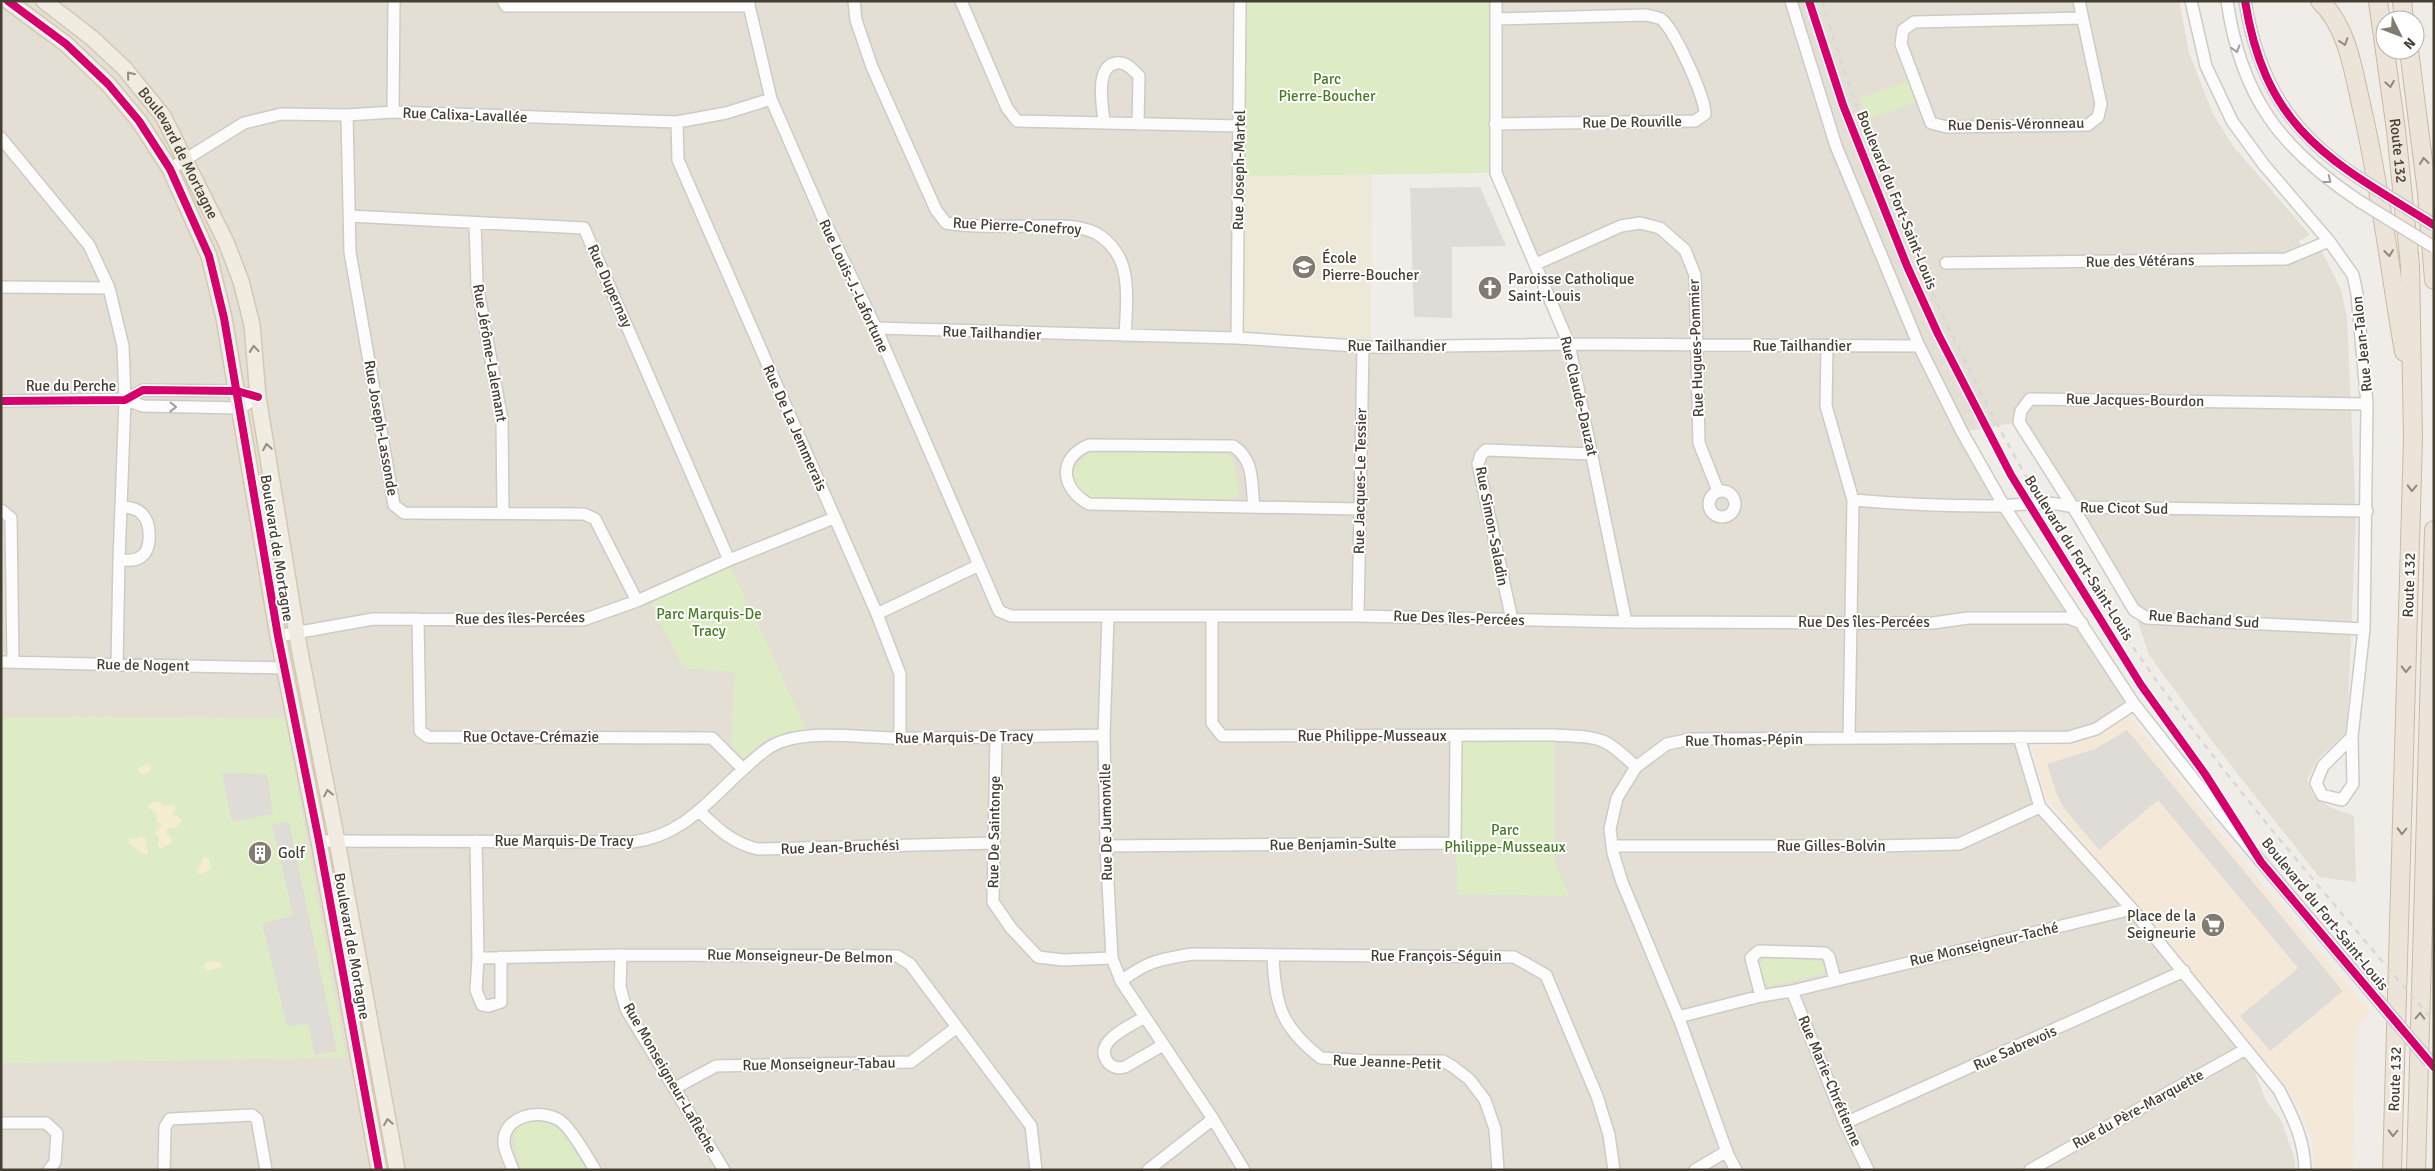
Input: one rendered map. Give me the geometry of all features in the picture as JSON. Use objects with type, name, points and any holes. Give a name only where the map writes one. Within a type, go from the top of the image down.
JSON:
[{"type":"highway","points":[[2320,1],[2332,16],[2343,36],[2358,94],[2385,228],[2413,406]]},
{"type":"highway","name":"Route 132","points":[[2378,1],[2407,226],[2412,321],[2413,406],[2392,1170]]},
{"type":"highway","name":"Route 132","points":[[2410,60],[2427,193],[2434,280]]},
{"type":"highway","name":"Route 132","points":[[2416,1170],[2434,530]]},
{"type":"highway","points":[[2426,814],[2434,764]]},
{"type":"main road","name":"Boulevard de Mortagne","points":[[8,1],[66,44],[108,84],[139,121],[170,169],[210,256],[224,318],[278,636],[319,841],[379,1170]]},
{"type":"main road","name":"Boulevard de Mortagne","points":[[44,1],[92,38],[125,69],[163,116],[226,242],[241,281],[252,325],[258,397],[297,633],[397,1170]]},
{"type":"street","points":[[394,1],[394,112]]},
{"type":"street","points":[[503,1],[506,6],[748,4]]},
{"type":"street","name":"Rue Pierre-Conefroy","points":[[854,1],[856,20],[872,67],[936,210],[946,223],[966,226],[1074,226],[1092,231],[1112,246],[1123,267],[1126,305],[1125,336]]},
{"type":"street","points":[[961,1],[1007,108],[1017,121],[1240,126]]},
{"type":"street","name":"Rue Joseph-Martel","points":[[1236,338],[1240,1]]},
{"type":"street","name":"Rue Claude-Dauzat","points":[[1496,1],[1496,173],[1569,344],[1626,622]]},
{"type":"street","name":"Boulevard du Fort-Saint-Louis","points":[[1790,1],[1836,146],[1919,346],[1962,432],[2004,506],[2134,704],[2221,814],[2434,1067]]},
{"type":"street","name":"Rue Denis-Véronneau","points":[[2079,1],[2102,104],[2098,117],[2088,126],[1948,127],[1931,123],[1900,44],[1903,30],[1914,22],[2082,18]]},
{"type":"street","name":"Rue Jean-Talon","points":[[2191,1],[2206,66],[2232,121],[2264,165],[2329,241],[2353,275],[2361,317],[2368,404],[2364,629],[2352,737],[2353,784],[2342,800],[2322,794],[2316,783],[2323,766],[2352,737]]},
{"type":"street","points":[[2227,1],[2232,32],[2242,66],[2268,117],[2284,139],[2306,161],[2359,201],[2434,247]]},
{"type":"street","points":[[2244,1],[2257,57],[2282,106],[2314,145],[2356,176],[2434,225]]},
{"type":"street","name":"Rue Louis-J.-Lafortune","points":[[748,4],[771,99],[822,216],[876,328],[979,565]]},
{"type":"street","name":"Rue De Rouville","points":[[1496,124],[1695,121],[1705,114],[1705,105],[1700,90],[1670,28],[1660,18],[1646,15],[1497,19]]},
{"type":"street","points":[[1104,124],[1103,73],[1109,66],[1118,62],[1130,66],[1138,76],[1138,124]]},
{"type":"street","name":"Rue Calixa-Lavallée","points":[[170,169],[244,123],[281,114],[347,116],[394,112],[677,122],[726,113],[771,99]]},
{"type":"street","name":"Rue Joseph-Lassonde","points":[[347,116],[350,252],[394,505],[404,513],[584,514],[595,519],[636,601]]},
{"type":"street","name":"Rue De La Jemmerais","points":[[677,122],[678,160],[877,614],[900,674],[900,738]]},
{"type":"street","points":[[2,140],[89,245],[109,288],[123,346],[125,400],[118,560],[117,665]]},
{"type":"street","name":"Rue Dupernay","points":[[349,216],[584,228],[729,560]]},
{"type":"street","name":"Rue Jérôme-Lalemant","points":[[475,223],[477,284],[502,420],[503,513]]},
{"type":"street","name":"Rue Hugues-Pommier","points":[[1536,264],[1621,226],[1640,223],[1660,228],[1685,250],[1695,275],[1699,442],[1718,491]]},
{"type":"street","name":"Rue des Vétérans","points":[[1946,264],[2286,259],[2329,241]]},
{"type":"street","points":[[1,287],[109,288]]},
{"type":"street","name":"Rue Tailhandier","points":[[876,328],[1236,338],[1363,347],[1569,344],[1827,347],[1919,346]]},
{"type":"street","name":"Rue Jacques-Le Tessier","points":[[1358,616],[1363,347]]},
{"type":"street","points":[[1827,347],[1826,406],[1853,500],[1849,621],[1849,738]]},
{"type":"street","name":"Rue du Perche","points":[[125,400],[142,390],[237,391],[258,397]]},
{"type":"street","points":[[240,408],[258,397]]},
{"type":"street","name":"Rue Jacques-Bourdon","points":[[2073,507],[2019,422],[2021,411],[2030,399],[2368,404]]},
{"type":"street","name":"Rue du Perche","points":[[1,400],[125,400],[143,406],[240,408]]},
{"type":"street","points":[[1254,507],[1249,461],[1242,452],[1233,446],[1089,445],[1081,448],[1071,457],[1066,470],[1069,488],[1077,498],[1089,504],[1359,509]]},
{"type":"street","name":"Rue Simon-Saladin","points":[[1512,620],[1478,464],[1481,454],[1486,450],[1592,454]]},
{"type":"street","name":"Rue Cicot Sud","points":[[1853,500],[1931,506],[2004,506],[2054,502],[2073,507],[2367,511]]},
{"type":"street","points":[[118,560],[133,560],[143,556],[149,545],[148,528],[143,515],[133,508],[121,507]]},
{"type":"street","name":"Rue Bachand Sud","points":[[2073,507],[2134,610],[2147,618],[2364,629]]},
{"type":"street","points":[[1,510],[11,518],[7,662]]},
{"type":"street","name":"Rue des îles-Percées","points":[[278,636],[373,619],[583,620],[636,601],[729,560],[834,518]]},
{"type":"street","points":[[877,614],[979,565]]},
{"type":"street","name":"Rue Des îles-Percées","points":[[979,565],[999,611],[1011,616],[1358,616],[1626,622],[1849,621],[1933,623],[1968,618],[2069,618],[2082,623]]},
{"type":"street","name":"Rue Philippe-Musseaux","points":[[1212,616],[1212,724],[1222,736],[1554,735],[1600,738],[1615,746],[1636,767]]},
{"type":"street","name":"Rue De Jumonville","points":[[1108,617],[1104,735],[1106,846],[1112,958],[1121,982],[1213,1119],[1244,1170]]},
{"type":"street","name":"Rue Octave-Crémazie","points":[[418,619],[420,731],[428,737],[712,738],[744,769]]},
{"type":"street","name":"Rue de Nogent","points":[[7,662],[285,668]]},
{"type":"street","name":"Rue Thomas-Pépin","points":[[1736,1170],[1727,1151],[1678,1017],[1622,882],[1613,846],[1610,828],[1617,798],[1636,767],[1667,744],[1691,739],[2019,738],[2069,736],[2096,729],[2134,704]]},
{"type":"street","name":"Rue Marquis-De Tracy","points":[[319,841],[632,842],[651,840],[668,833],[699,811],[764,751],[782,741],[804,736],[900,738],[1104,735]]},
{"type":"street","name":"Rue Benjamin-Sulte","points":[[1106,846],[1455,843],[1456,736]]},
{"type":"street","name":"Rue De Saintonge","points":[[996,737],[994,902],[1010,928],[1038,957],[1063,960],[1112,958]]},
{"type":"street","points":[[2019,738],[2040,807],[2132,909],[2279,1090],[2305,1149],[2305,1170]]},
{"type":"street","name":"Rue Gilles-Bolvin","points":[[1613,846],[1877,846],[1959,844],[2040,807]]},
{"type":"street","name":"Rue Jean-Bruchési","points":[[699,811],[725,836],[741,845],[758,849],[994,843]]},
{"type":"street","points":[[476,841],[478,958],[476,990],[482,1004],[489,1006],[501,1002],[501,958]]},
{"type":"street","name":"Rue Monseigneur-Taché","points":[[1678,1017],[1760,996],[1792,992],[2132,909]]},
{"type":"street","points":[[1760,996],[1751,958],[1759,951],[1825,953],[1829,957],[1835,980]]},
{"type":"street","name":"Rue François-Séguin","points":[[1121,982],[1142,966],[1167,958],[1193,954],[1514,957],[1546,975],[1597,1096],[1609,1135],[1614,1170]]},
{"type":"street","name":"Rue Monseigneur-De Belmon","points":[[478,958],[621,955],[897,956],[910,964],[1031,1126],[1036,1170]]},
{"type":"street","name":"Rue Monseigneur-Laflèche","points":[[621,955],[620,986],[626,1009],[724,1170]]},
{"type":"street","name":"Rue Jeanne-Petit","points":[[1273,956],[1274,988],[1282,1014],[1290,1028],[1321,1058],[1369,1061],[1443,1061],[1469,1079],[1485,1100],[1495,1129],[1498,1170]]},
{"type":"street","name":"Rue Sabrevois","points":[[1845,1123],[2184,971]]},
{"type":"street","name":"Rue Marie-Chrétienne","points":[[1792,992],[1845,1123],[1868,1170]]},
{"type":"street","points":[[1145,1017],[1109,1040],[1104,1047],[1104,1055],[1108,1063],[1118,1069],[1125,1067],[1163,1045]]},
{"type":"street","name":"Rue Monseigneur-Tabau","points":[[675,1088],[716,1066],[910,1062],[957,1027]]},
{"type":"street","name":"Rue du Père-Marquette","points":[[2030,1170],[2246,1049]]},
{"type":"street","points":[[513,1170],[504,1144],[507,1128],[518,1118],[535,1112],[560,1120],[595,1170]]},
{"type":"street","points":[[164,1170],[165,1127],[170,1119],[252,1115],[256,1119],[266,1170]]},
{"type":"street","points":[[1148,1170],[1213,1119]]},
{"type":"street","points":[[1,1123],[46,1123],[57,1133],[54,1162],[49,1170]]},
{"type":"street","points":[[1695,1170],[1727,1151]]},
{"type":"shaded area","points":[[1,1],[1240,1],[1237,338],[1566,349],[1496,173],[1496,1],[2179,1],[2189,53],[2214,116],[2233,146],[2310,235],[2299,241],[2307,255],[2322,251],[2341,290],[2347,317],[2356,519],[2347,732],[2318,759],[2307,780],[2314,797],[2332,808],[2354,816],[2356,882],[2319,877],[2215,745],[2149,655],[2134,610],[2019,422],[1963,432],[2134,704],[2096,729],[2019,738],[2040,807],[2246,1049],[2266,1101],[2281,1120],[2295,1160],[2295,1170],[1,1170],[1,1061],[285,718],[1,717]]},
{"type":"shaded area","name":"École Pierre-Boucher","points":[[1372,173],[1371,347],[1237,338],[1240,176]]},
{"type":"shaded area","points":[[1480,187],[1506,246],[1452,247],[1452,318],[1414,317],[1410,188]]},
{"type":"shaded area","points":[[2128,714],[2240,858],[2370,1011],[2355,1034],[2353,1170],[2314,1170],[2313,1147],[2302,1112],[2287,1087],[2046,798],[2032,749],[2069,742]]},
{"type":"shaded area","points":[[2127,730],[2343,991],[2270,1051],[2240,1016],[2298,968],[2158,800],[2099,850],[2063,807],[2056,792],[2047,764],[2095,749]]},
{"type":"shaded area","points":[[222,773],[267,774],[273,814],[232,822]]},
{"type":"shaded area","points":[[289,822],[337,1051],[315,1055],[308,1024],[287,1026],[262,924],[293,915],[272,824]]},
{"type":"green space","name":"Parc Pierre-Boucher","points":[[1240,1],[1496,1],[1496,173],[1240,176]]},
{"type":"green space","points":[[1908,81],[1915,103],[1868,119],[1860,98]]},
{"type":"green space","points":[[1087,453],[1227,454],[1232,457],[1239,491],[1235,498],[1224,499],[1094,498],[1079,489],[1072,471]]},
{"type":"green space","name":"Parc Marquis-De Tracy","points":[[730,565],[807,730],[768,738],[743,759],[731,743],[735,672],[683,668],[650,602]]},
{"type":"green space","points":[[1,717],[285,718],[346,1058],[1,1063]]},
{"type":"green space","name":"Parc Philippe-Musseaux","points":[[1554,735],[1554,860],[1569,896],[1458,894],[1455,843],[1456,736]]},
{"type":"green space","points":[[1766,957],[1820,961],[1826,969],[1825,973],[1819,975],[1769,986],[1763,982],[1759,965]]},
{"type":"green space","points":[[532,1120],[553,1125],[563,1133],[587,1170],[520,1170],[514,1138],[516,1129]]},
{"type":"sand","points":[[148,763],[151,767],[150,771],[143,774],[139,773],[138,768]]},
{"type":"sand","points":[[153,802],[159,802],[163,806],[174,805],[176,809],[172,815],[178,816],[182,821],[176,828],[168,828],[166,834],[171,837],[171,843],[160,849],[157,844],[159,839],[155,832],[163,825],[157,822],[156,813],[149,808],[149,805]]},
{"type":"sand","points":[[140,836],[145,837],[148,852],[146,855],[128,843],[130,838],[136,839]]},
{"type":"sand","points":[[203,858],[209,859],[211,868],[200,875],[196,871],[200,867]]},
{"type":"sand","points":[[212,961],[220,962],[222,967],[206,971],[204,964]]},
{"type":"railway","points":[[1822,1],[1850,88],[1882,175],[1918,260],[1956,343],[1998,425],[2043,506],[2091,584],[2142,660],[2211,754],[2321,889],[2434,1022]]},
{"type":"cycle path","points":[[8,1],[66,44],[108,84],[139,121],[170,169],[209,256],[224,318],[278,636],[319,841],[379,1170]]},
{"type":"cycle path","points":[[1809,1],[1843,105],[1907,266],[1938,334],[2011,475],[2141,685],[2205,774],[2261,862],[2434,1067]]},
{"type":"cycle path","points":[[2245,1],[2255,46],[2269,82],[2287,113],[2309,138],[2334,161],[2434,225]]},
{"type":"cycle path","points":[[1,401],[125,400],[143,390],[237,391],[258,397]]},
{"type":"place","name":"École Pierre-Boucher","points":[[1304,267]]},
{"type":"place","name":"Paroisse Catholique Saint-Louis","points":[[1490,288]]},
{"type":"place","name":"Golf","points":[[260,853]]},
{"type":"place","name":"Place de la Seigneurie","points":[[2213,925]]}]
